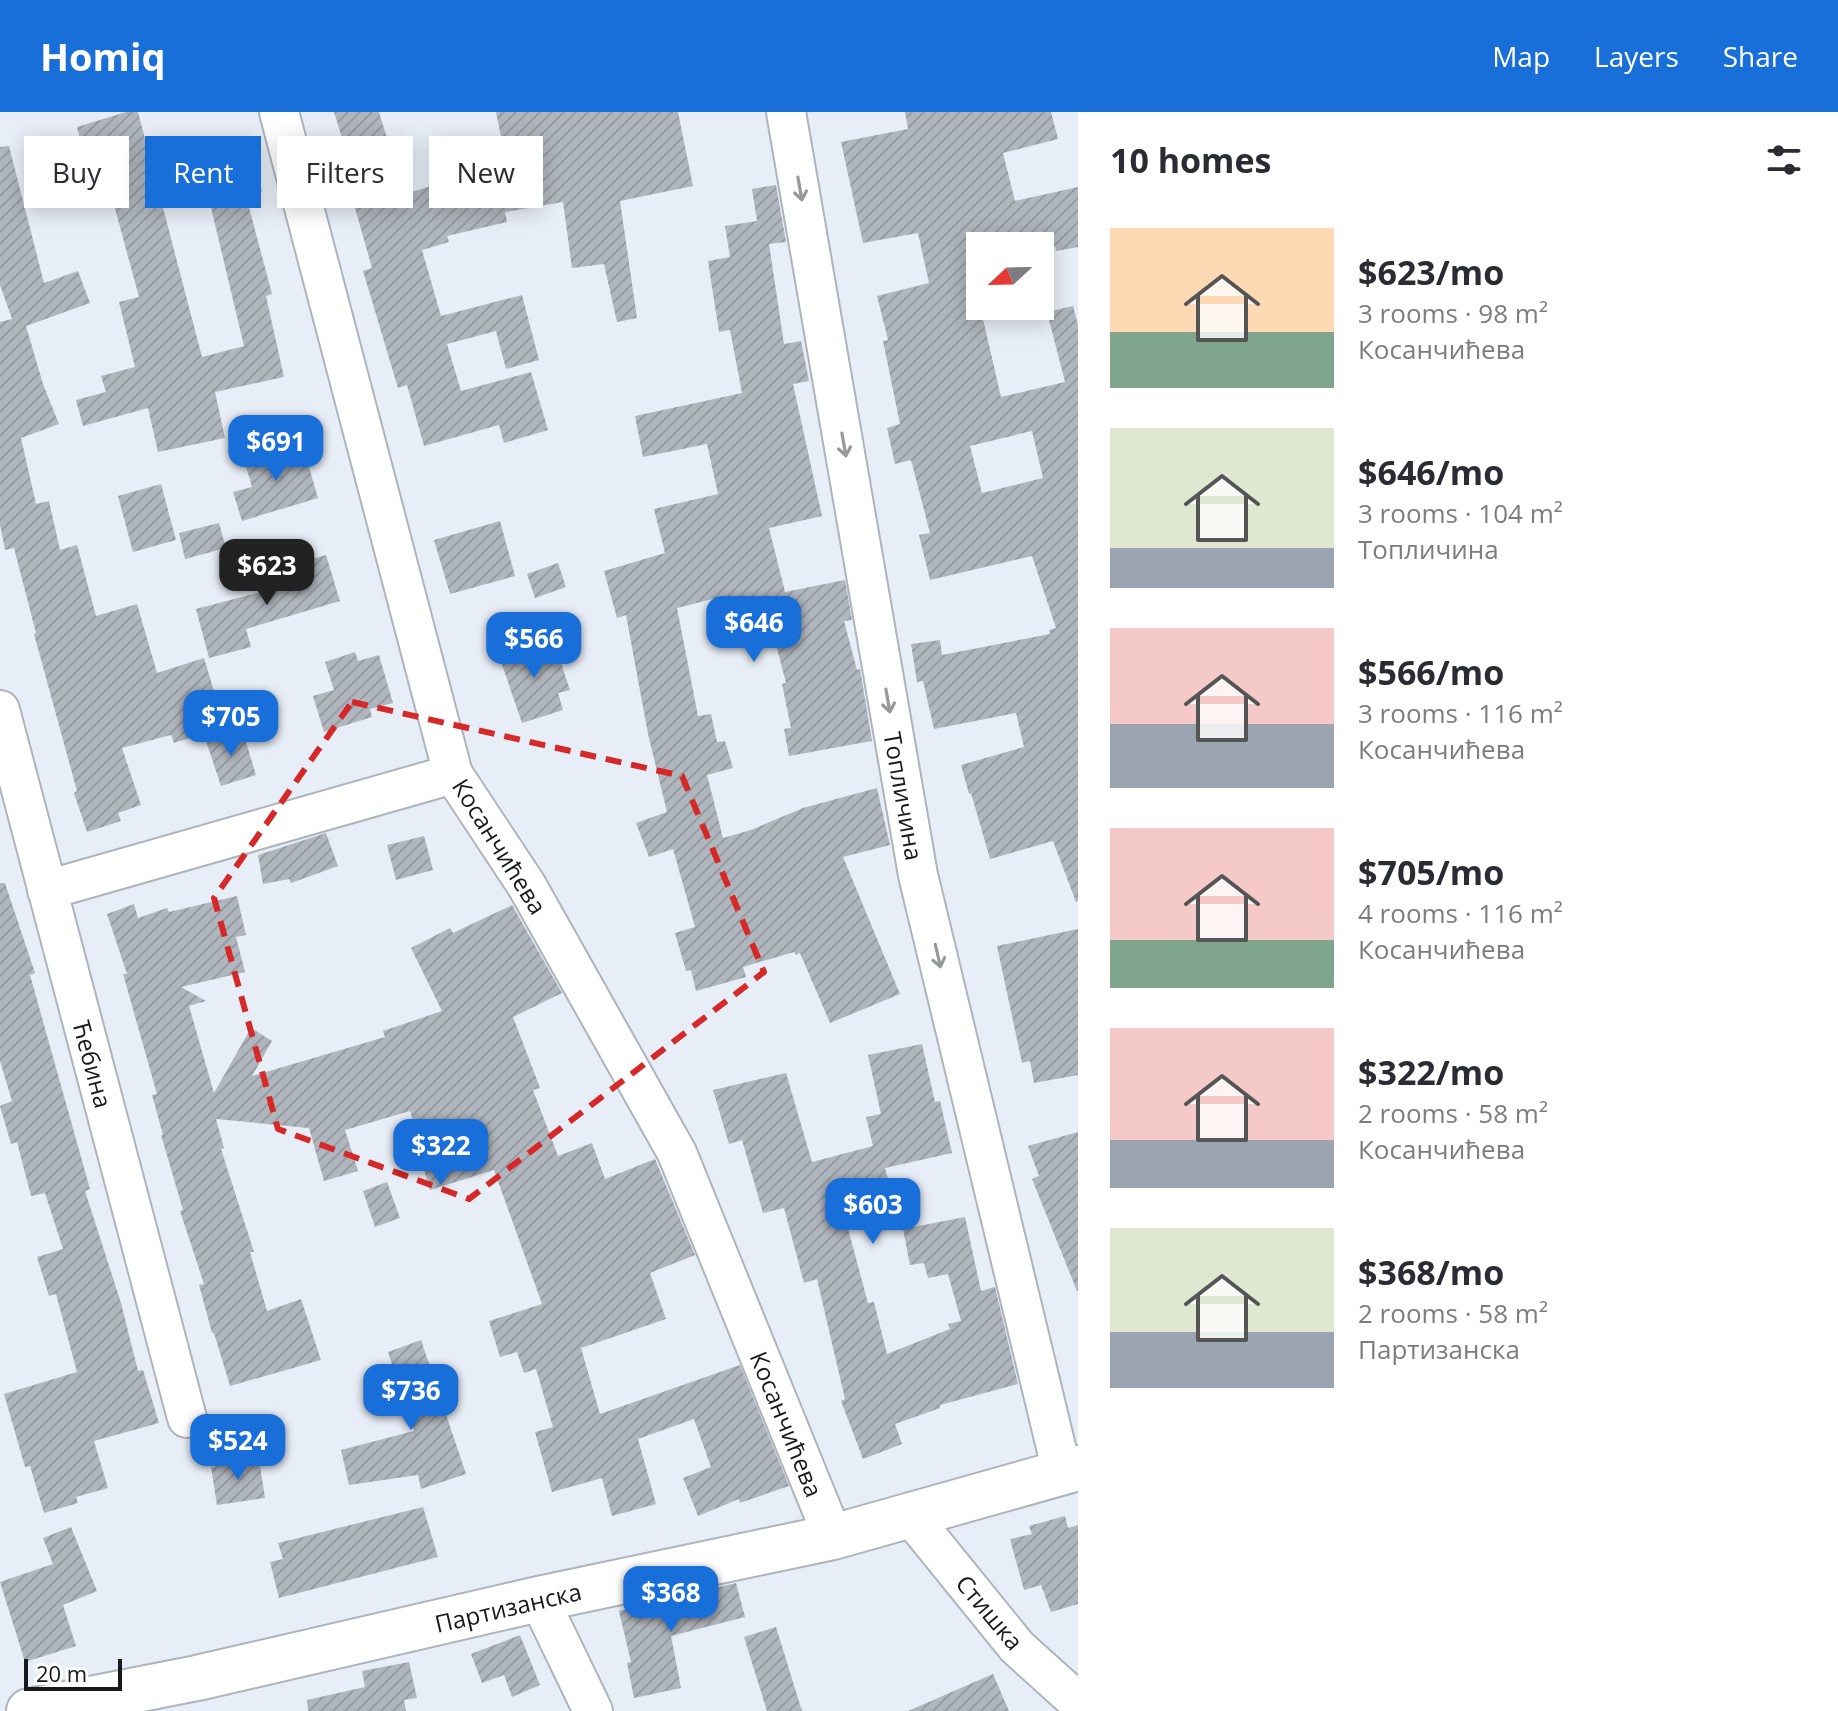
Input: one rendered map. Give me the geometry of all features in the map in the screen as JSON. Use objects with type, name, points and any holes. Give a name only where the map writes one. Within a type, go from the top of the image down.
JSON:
[{"type":"street","name":"Косанчићева","points":[[279,112],[453,774],[527,886],[677,1153],[833,1537]]},
{"type":"street","name":"Топличина","points":[[786,112],[918,875],[1070,1470]]},
{"type":"street","name":"Ћебина","points":[[0,710],[187,1418]]},
{"type":"street","points":[[47,890],[453,774]]},
{"type":"street","name":"Партизанска","points":[[29,1711],[197,1678],[539,1599],[833,1537],[1070,1470]]},
{"type":"street","name":"Стишка","points":[[910,1515],[1017,1647],[1078,1702]]},
{"type":"street","points":[[539,1599],[593,1711]]},
{"type":"highlighted area","points":[[352,702],[682,776],[764,972],[469,1199],[278,1129],[214,898]]},
{"type":"building","points":[[126,112],[138,112],[145,139],[145,208],[163,208],[202,357],[244,346],[211,208],[249,208],[272,294],[266,296],[284,377],[215,392],[225,438],[158,452],[148,408],[83,426],[76,400],[106,392],[101,376],[135,367],[119,302],[139,297],[115,208],[129,208],[129,136],[79,136],[77,127]]},
{"type":"building","points":[[334,112],[379,112],[386,136],[341,136]]},
{"type":"building","points":[[496,112],[678,112],[693,186],[620,201],[637,318],[617,322],[604,264],[572,268],[563,202],[543,205],[543,136],[501,136]]},
{"type":"building","points":[[905,112],[1051,112],[1058,139],[1003,153],[1015,201],[1078,187],[1078,247],[1056,251],[1054,232],[966,232],[966,320],[983,320],[1001,397],[1065,382],[1049,320],[1054,320],[1054,310],[1073,306],[1078,325],[1076,902],[1053,841],[990,859],[969,794],[961,765],[1024,747],[1016,713],[934,729],[923,681],[917,682],[911,644],[940,640],[942,655],[1050,634],[1049,630],[1056,628],[1032,556],[930,580],[919,535],[930,533],[911,460],[895,464],[887,428],[900,424],[883,341],[888,340],[877,296],[929,283],[918,233],[863,243],[841,142],[908,129]],"holes":[[[1032,431],[1043,478],[982,493],[970,446]]]},
{"type":"building","points":[[9,146],[44,283],[78,271],[90,303],[26,326],[59,424],[21,438],[36,504],[49,501],[60,550],[77,545],[96,616],[137,604],[157,673],[204,658],[225,727],[174,743],[171,735],[122,748],[141,805],[118,813],[121,821],[87,832],[74,793],[77,791],[14,548],[5,550],[0,525],[0,322],[12,319],[0,285],[0,147]]},
{"type":"building","points":[[776,185],[786,242],[769,244],[784,344],[801,341],[809,381],[793,384],[822,516],[769,528],[785,592],[845,580],[852,620],[844,621],[857,670],[860,669],[872,741],[789,756],[784,729],[791,728],[782,684],[786,683],[771,625],[737,639],[720,597],[677,608],[698,716],[711,714],[717,742],[725,741],[733,768],[707,775],[723,838],[803,808],[877,788],[890,845],[843,857],[900,994],[830,1023],[800,953],[796,955],[794,952],[743,967],[746,977],[696,991],[691,970],[686,971],[675,933],[695,927],[673,849],[649,857],[636,823],[667,812],[648,734],[626,615],[617,618],[604,571],[665,553],[654,509],[718,494],[707,444],[643,457],[635,416],[742,393],[730,330],[719,332],[708,261],[730,257],[725,226],[757,221],[752,189]]},
{"type":"building","points":[[429,187],[429,208],[528,208],[505,212],[507,222],[447,236],[449,242],[422,250],[441,316],[522,295],[539,360],[506,369],[496,331],[447,344],[461,391],[531,372],[548,430],[504,443],[499,425],[424,446],[407,385],[398,388],[363,271],[372,268],[355,208],[413,208],[413,191]]},
{"type":"building","points":[[302,443],[318,498],[242,521],[233,492],[252,487],[244,460]]},
{"type":"building","points":[[161,484],[176,540],[133,552],[118,496]]},
{"type":"building","points":[[500,521],[515,576],[450,594],[434,540]]},
{"type":"building","points":[[219,523],[226,548],[185,559],[179,533]]},
{"type":"building","points":[[326,555],[340,601],[246,629],[251,647],[209,658],[196,609],[291,584],[286,567]]},
{"type":"building","points":[[558,563],[566,587],[535,598],[527,574]]},
{"type":"building","points":[[540,639],[546,658],[558,654],[570,690],[558,693],[563,710],[522,723],[498,653]]},
{"type":"building","points":[[355,652],[358,661],[379,655],[393,703],[370,709],[372,717],[324,732],[313,696],[334,690],[325,662]]},
{"type":"building","points":[[242,729],[256,775],[221,786],[206,741]]},
{"type":"building","points":[[326,833],[338,866],[291,883],[289,879],[263,884],[258,855]]},
{"type":"building","points":[[424,836],[433,870],[396,880],[387,845]]},
{"type":"building","points":[[0,883],[5,883],[35,973],[30,975],[90,1189],[85,1191],[121,1303],[138,1371],[143,1370],[159,1423],[94,1441],[108,1488],[76,1497],[78,1503],[44,1513],[30,1466],[25,1467],[4,1394],[77,1372],[56,1294],[49,1296],[37,1257],[63,1249],[45,1193],[31,1196],[17,1142],[11,1144],[0,1106],[12,1101],[0,1061]]},
{"type":"building","points":[[237,896],[246,935],[236,937],[245,972],[181,987],[206,1001],[189,1006],[214,1093],[251,1028],[272,1041],[252,1076],[385,1037],[383,1031],[442,1011],[411,948],[450,928],[453,933],[512,905],[562,993],[513,1017],[540,1088],[533,1090],[558,1156],[592,1143],[605,1179],[655,1159],[695,1255],[650,1273],[666,1319],[581,1348],[600,1414],[740,1365],[789,1486],[740,1503],[739,1499],[698,1516],[683,1478],[711,1467],[694,1419],[638,1439],[656,1504],[612,1516],[602,1478],[552,1492],[535,1432],[553,1427],[536,1369],[524,1373],[517,1352],[500,1357],[489,1321],[542,1304],[494,1170],[430,1190],[421,1159],[425,1158],[410,1111],[345,1130],[358,1171],[324,1181],[309,1128],[216,1119],[224,1148],[221,1149],[254,1252],[250,1252],[267,1311],[301,1299],[321,1360],[230,1386],[199,1285],[204,1284],[180,1211],[183,1210],[152,1095],[157,1094],[123,974],[127,974],[107,914],[134,904],[138,918],[167,908],[169,912]]},
{"type":"building","points":[[1078,929],[1078,1075],[1034,1083],[1030,1061],[1022,1063],[997,946]]},
{"type":"building","points":[[922,1044],[935,1102],[940,1101],[952,1153],[885,1168],[893,1195],[843,1210],[868,1303],[874,1302],[887,1354],[950,1329],[948,1324],[961,1321],[948,1274],[928,1278],[924,1263],[910,1265],[903,1229],[965,1217],[981,1291],[995,1287],[1018,1384],[940,1405],[940,1408],[895,1424],[902,1444],[863,1459],[841,1401],[845,1399],[817,1279],[804,1283],[784,1208],[763,1213],[742,1140],[729,1144],[713,1090],[786,1073],[812,1162],[873,1146],[866,1117],[881,1114],[868,1055]]},
{"type":"building","points":[[1078,1132],[1077,1291],[1032,1179],[1039,1176],[1028,1146]]},
{"type":"building","points":[[387,1182],[400,1218],[375,1227],[363,1191]]},
{"type":"building","points":[[421,1340],[466,1474],[421,1489],[418,1475],[349,1485],[341,1450],[414,1431],[388,1352]]},
{"type":"building","points":[[259,1460],[265,1498],[217,1505],[211,1467]]},
{"type":"building","points":[[423,1507],[438,1557],[279,1598],[270,1562],[283,1559],[278,1543]]},
{"type":"building","points":[[1065,1516],[1068,1528],[1078,1525],[1078,1604],[1051,1612],[1041,1585],[1024,1590],[1010,1539],[1032,1534],[1029,1526]]},
{"type":"building","points":[[71,1527],[97,1591],[63,1605],[76,1646],[25,1662],[0,1582],[53,1564],[43,1538]]},
{"type":"building","points":[[736,1583],[745,1617],[671,1636],[681,1688],[634,1698],[627,1663],[631,1662],[619,1611]]},
{"type":"building","points":[[776,1627],[802,1711],[767,1711],[744,1637]]},
{"type":"building","points":[[520,1635],[540,1685],[512,1697],[504,1675],[482,1683],[471,1654]]},
{"type":"building","points":[[409,1662],[417,1698],[404,1700],[406,1711],[308,1711],[307,1700],[365,1687],[362,1671]]},
{"type":"building","points":[[993,1674],[1009,1711],[908,1711]]}]
